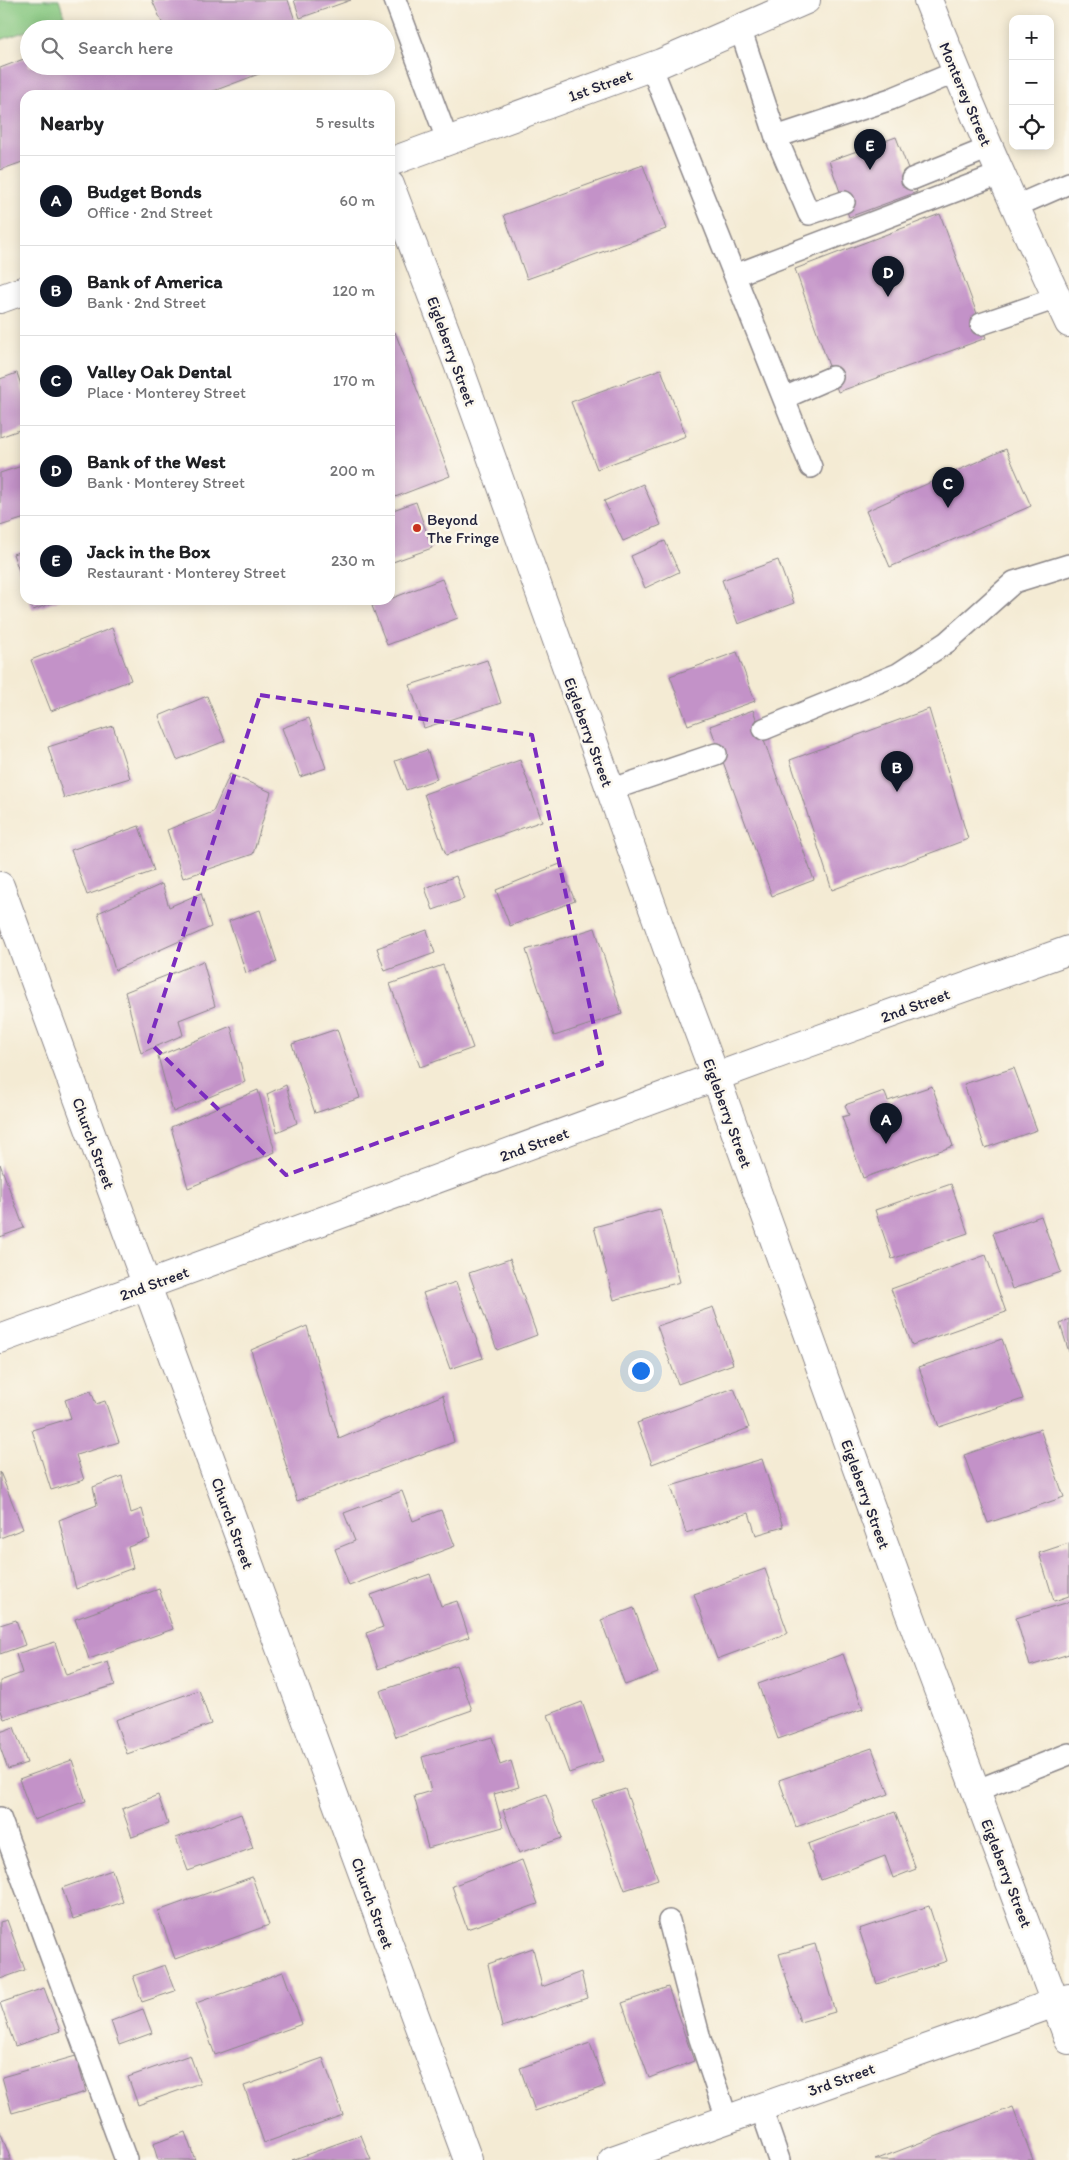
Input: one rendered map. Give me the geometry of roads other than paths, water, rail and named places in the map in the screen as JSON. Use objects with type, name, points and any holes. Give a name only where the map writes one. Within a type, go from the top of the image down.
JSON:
[{"type":"street","name":"1st Street","points":[[395,160],[651,66],[806,0]]},
{"type":"street","name":"Monterey Street","points":[[928,0],[956,72],[1014,207],[1069,323]]},
{"type":"street","name":"Eigleberry Street","points":[[395,197],[461,373],[610,790],[975,1791],[1062,2000],[1069,2040]]},
{"type":"street","points":[[0,299],[20,292]]},
{"type":"street","name":"Church Street","points":[[0,886],[468,2160]]},
{"type":"street","name":"2nd Street","points":[[0,1339],[1069,950]]},
{"type":"street","name":"3rd Street","points":[[613,2160],[1062,2000]]},
{"type":"lane","points":[[395,0],[448,142]]},
{"type":"lane","points":[[740,28],[776,137],[810,214],[844,202]]},
{"type":"lane","points":[[651,66],[811,466]]},
{"type":"lane","points":[[776,137],[891,99],[956,72]]},
{"type":"lane","points":[[912,178],[989,148]]},
{"type":"lane","points":[[735,275],[1000,174]]},
{"type":"lane","points":[[1014,207],[1069,183]]},
{"type":"lane","points":[[981,324],[1057,298]]},
{"type":"lane","points":[[784,398],[832,377]]},
{"type":"lane","points":[[764,729],[898,674],[948,642],[1014,582],[1069,565]]},
{"type":"lane","points":[[610,790],[716,754]]},
{"type":"lane","points":[[975,1791],[1069,1754]]},
{"type":"lane","points":[[0,1818],[126,2160]]},
{"type":"lane","points":[[669,1921],[700,2039],[727,2119]]},
{"type":"lane","points":[[761,2108],[779,2160]]},
{"type":"place","name":"Jack in the Box","points":[[870,170]]},
{"type":"place","name":"Bank of the West","points":[[888,297]]},
{"type":"place","name":"Valley Oak Dental","points":[[948,508]]},
{"type":"place","name":"Beyond The Fringe","points":[[417,528]]},
{"type":"place","name":"Bank of America","points":[[897,792]]},
{"type":"place","name":"Budget Bonds","points":[[886,1144]]}]
